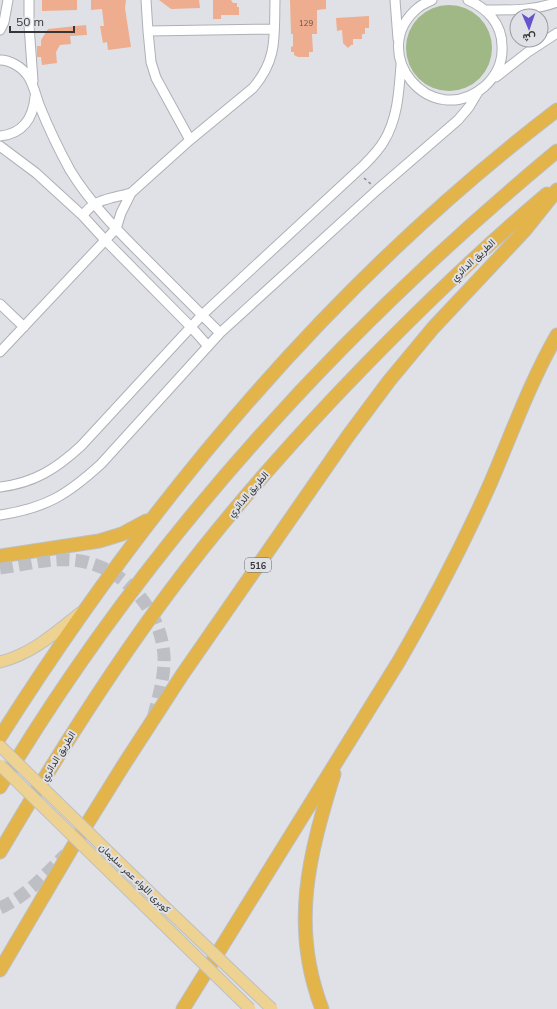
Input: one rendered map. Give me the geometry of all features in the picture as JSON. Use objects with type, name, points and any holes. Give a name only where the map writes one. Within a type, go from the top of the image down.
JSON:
[{"type":"highway","points":[[0,737],[84,611],[153,517],[199,458],[242,408],[331,312],[366,277],[438,209],[555,112]]},
{"type":"highway","points":[[0,787],[51,706],[107,625],[179,531],[245,452],[329,360],[386,303],[456,237],[557,151]]},
{"type":"highway","name":"الطريق الدائري","points":[[0,852],[49,769],[120,661],[171,589],[220,526],[310,424],[387,343],[488,246],[557,186]]},
{"type":"highway","name":"516","points":[[0,970],[123,766],[187,669],[348,436],[389,381],[433,328],[525,230],[557,190]]},
{"type":"highway","points":[[182,1009],[406,650],[447,574],[490,483],[526,396],[557,335]]},
{"type":"highway","points":[[0,556],[26,553],[110,538],[132,529],[153,517]]},
{"type":"highway","points":[[322,1009],[313,983],[307,953],[306,902],[309,867],[316,832],[340,757]]},
{"type":"main road","points":[[0,662],[29,651],[84,611]]},
{"type":"main road","name":"كوبرى اللواء عمر سليمان","points":[[0,746],[272,1009]]},
{"type":"main road","name":"كوبرى اللواء عمر سليمان","points":[[0,765],[250,1009]]},
{"type":"street","points":[[0,30],[4,22],[8,0]]},
{"type":"street","points":[[0,136],[7,136],[19,130],[28,121],[34,109],[35,91],[30,46],[29,0]]},
{"type":"street","points":[[146,0],[151,62],[156,78],[190,140]]},
{"type":"street","points":[[0,352],[116,229],[121,213],[131,193],[190,140],[253,88],[260,80],[270,61],[273,50],[275,0]]},
{"type":"street","points":[[0,488],[26,482],[41,476],[67,459],[81,446],[202,315],[377,152],[390,130],[395,116],[398,100],[401,64],[398,47],[395,0]]},
{"type":"street","points":[[398,47],[401,32],[408,18],[420,7],[432,0]]},
{"type":"street","points":[[468,0],[480,5],[531,9],[547,6],[557,2]]},
{"type":"street","points":[[480,5],[497,25],[502,44],[500,63],[491,80]]},
{"type":"street","points":[[148,31],[274,29]]},
{"type":"street","points":[[0,515],[17,513],[36,508],[54,500],[84,480],[101,464],[220,333],[377,190],[458,120],[469,107],[478,92],[491,80],[528,52],[557,33]]},
{"type":"street","points":[[0,60],[5,60],[17,66],[28,75],[48,126],[70,169],[94,204],[116,229],[220,333]]},
{"type":"street","points":[[401,64],[408,78],[413,84],[419,90],[432,97],[448,100],[463,98],[478,92]]},
{"type":"street","points":[[0,146],[36,173],[83,216],[192,327],[208,346]]},
{"type":"street","points":[[83,216],[88,208],[94,204],[131,193]]},
{"type":"street","points":[[0,304],[24,327]]},
{"type":"path","points":[[358,171],[377,190]]},
{"type":"green space","points":[[449,5],[466,8],[473,12],[485,24],[489,31],[492,48],[489,65],[485,72],[473,84],[466,88],[449,91],[432,88],[425,84],[413,72],[409,65],[406,48],[409,31],[413,24],[425,12],[432,8]]},
{"type":"building","points":[[42,0],[77,0],[77,10],[42,11]]},
{"type":"building","points":[[91,0],[126,0],[125,8],[131,47],[108,50],[107,42],[103,43],[100,26],[104,26],[102,9],[91,10]]},
{"type":"building","points":[[159,0],[199,0],[200,8],[171,9]]},
{"type":"building","points":[[213,0],[231,0],[233,3],[237,3],[237,7],[239,7],[239,15],[221,15],[221,19],[213,19]]},
{"type":"building","points":[[290,0],[326,0],[326,9],[317,10],[317,34],[312,34],[313,52],[309,52],[309,57],[298,57],[294,55],[294,52],[291,52],[291,47],[293,46],[293,34],[291,34]]},
{"type":"building","points":[[369,16],[369,28],[365,28],[365,34],[362,34],[362,39],[353,39],[353,45],[348,48],[343,43],[342,30],[337,31],[336,18]]},
{"type":"building","points":[[86,25],[87,35],[70,36],[71,44],[60,45],[56,52],[57,63],[42,65],[41,57],[37,57],[37,46],[41,46],[41,40],[48,29]]},
{"type":"tunnel","points":[[0,568],[45,561],[73,560],[91,563],[122,579],[147,606],[155,621],[161,638],[164,664],[153,719]]},
{"type":"tunnel","points":[[0,908],[27,891],[66,854]]}]
